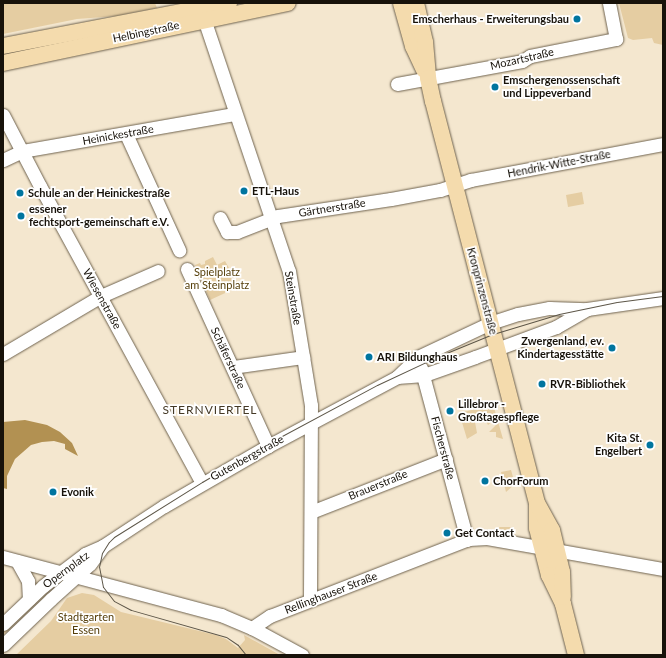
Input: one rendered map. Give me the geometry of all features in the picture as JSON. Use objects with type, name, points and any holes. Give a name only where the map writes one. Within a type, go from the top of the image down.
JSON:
[{"type":"main road","name":"Helbingstraße","points":[[3,63],[229,3]]},
{"type":"main road","name":"Helbingstraße","points":[[3,46],[197,11],[288,3]]},
{"type":"main road","name":"Kronprinzenstraße","points":[[401,3],[413,46],[428,78]]},
{"type":"main road","name":"Kronprinzenstraße","points":[[416,3],[425,42],[428,78],[490,323],[537,504],[552,530],[550,550],[562,572],[563,604],[576,655]]},
{"type":"street","name":"Mozartstraße","points":[[428,78],[522,61],[530,56],[616,39],[609,3]]},
{"type":"street","name":"Steinstraße","points":[[197,11],[235,114],[289,271],[311,405],[310,600]]},
{"type":"street","points":[[397,84],[428,78]]},
{"type":"street","name":"Heinickestraße","points":[[3,160],[22,151],[235,114]]},
{"type":"street","name":"Wiesenstraße","points":[[3,115],[202,483]]},
{"type":"street","points":[[126,134],[179,250]]},
{"type":"street","name":"Hendrik-Witte-Straße","points":[[455,185],[478,179],[663,144]]},
{"type":"street","name":"Gärtnerstraße","points":[[220,218],[224,228],[230,233],[270,218],[391,199],[455,185]]},
{"type":"street","name":"Schäferstraße","points":[[188,269],[268,446]]},
{"type":"street","points":[[3,354],[101,296],[158,271]]},
{"type":"street","name":"Gutenbergstraße","points":[[103,546],[202,483],[397,377],[418,357],[490,323],[518,314],[549,308],[587,309],[663,298]]},
{"type":"street","name":"Gutenbergstraße","points":[[397,377],[424,375],[497,349],[556,327],[587,309]]},
{"type":"street","points":[[233,367],[303,357]]},
{"type":"street","name":"Fischerstraße","points":[[418,357],[467,540]]},
{"type":"street","name":"Brauerstraße","points":[[311,512],[446,459]]},
{"type":"street","name":"Rellinghauser Straße","points":[[252,628],[270,616],[467,540],[487,538],[663,569]]},
{"type":"street","name":"Opernplatz","points":[[3,624],[60,572],[85,554],[103,546]]},
{"type":"street","name":"Opernplatz","points":[[3,646],[51,599],[90,564],[103,546]]},
{"type":"street","points":[[3,557],[220,615],[252,628],[302,655]]},
{"type":"street","points":[[17,561],[28,581],[29,599]]},
{"type":"green space","points":[[3,3],[155,3],[157,8],[117,16],[77,19],[3,34]]},
{"type":"green space","points":[[619,3],[663,3],[663,45],[654,43],[652,38],[633,40],[628,38]]},
{"type":"green space","points":[[582,192],[584,204],[568,207],[566,195]]},
{"type":"green space","name":"Spielplatz am Steinplatz","points":[[213,257],[217,265],[225,261],[238,284],[236,288],[210,300],[195,265],[200,263],[201,265],[205,264],[205,261]]},
{"type":"green space","points":[[493,404],[503,439],[496,437],[496,432],[489,432],[496,425],[493,421],[488,425],[485,419],[475,422],[477,433],[467,439],[461,419],[465,418],[464,412]]},
{"type":"green space","points":[[511,470],[515,484],[506,492],[501,472]]},
{"type":"green space","points":[[498,527],[512,527],[516,536],[499,533]]},
{"type":"green space","points":[[44,590],[47,593],[3,635],[3,630]]},
{"type":"green space","name":"Stadtgarten Essen","points":[[82,593],[94,595],[121,612],[216,635],[226,639],[238,648],[245,640],[244,635],[280,655],[16,655],[51,621],[67,598]]},
{"type":"shaded area","points":[[25,420],[47,425],[60,432],[72,443],[78,456],[65,449],[65,444],[54,441],[31,445],[15,459],[7,476],[7,489],[3,488],[3,422]]},
{"type":"tram line","points":[[246,655],[238,645],[226,637],[131,610],[114,601],[103,587],[99,567],[102,553],[109,542],[114,537],[202,482],[267,444],[377,385],[439,356],[493,334],[559,314],[617,302],[663,296]]},
{"type":"place","name":"Emscherhaus - Erweiterungsbau","points":[[577,19]]},
{"type":"place","name":"Emschergenossenschaft und Lippeverband","points":[[495,87]]},
{"type":"place","name":"ETL-Haus","points":[[244,191]]},
{"type":"place","name":"Schule an der Heinickestraße","points":[[20,193]]},
{"type":"place","name":"essener fechtsport-gemeinschaft e.V.","points":[[21,216]]},
{"type":"place","name":"Zwergenland, ev. Kindertagesstätte","points":[[612,348]]},
{"type":"place","name":"ARI Bildunghaus","points":[[369,357]]},
{"type":"place","name":"RVR-Bibliothek","points":[[542,384]]},
{"type":"place","name":"Lillebror - Großtagespflege","points":[[450,411]]},
{"type":"place","name":"Kita St. Engelbert","points":[[650,445]]},
{"type":"place","name":"ChorForum","points":[[485,481]]},
{"type":"place","name":"Evonik","points":[[53,492]]},
{"type":"place","name":"Get Contact","points":[[447,533]]},
{"type":"district","name":"STERNVIERTEL","points":[[210,410]]}]
